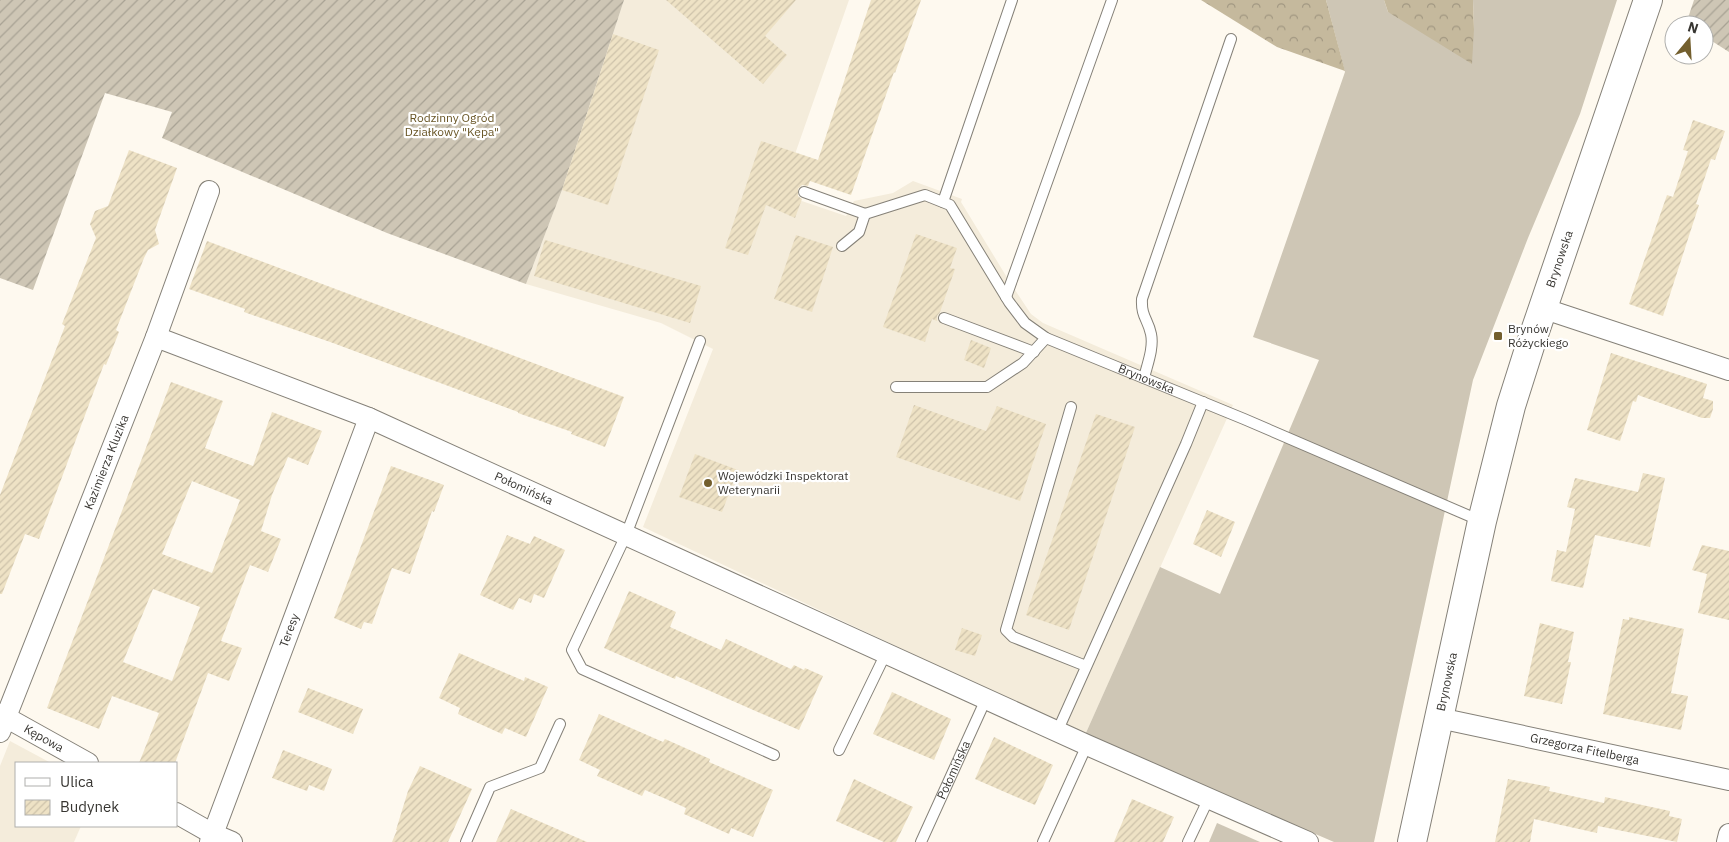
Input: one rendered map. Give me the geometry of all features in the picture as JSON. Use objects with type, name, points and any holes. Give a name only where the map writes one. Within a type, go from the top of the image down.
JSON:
[{"type":"main road","name":"Brynowska","points":[[1412,842],[1482,521],[1511,406],[1542,308],[1648,0]]},
{"type":"street","name":"Kazimierza Kluzika","points":[[2,721],[156,337],[209,191]]},
{"type":"street","points":[[1542,308],[1729,370]]},
{"type":"street","name":"Połomińska","points":[[156,337],[369,418],[1208,800],[1308,842]]},
{"type":"street","name":"Teresy","points":[[211,838],[369,418]]},
{"type":"street","name":"Grzegorza Fitelberga","points":[[1439,718],[1729,780]]},
{"type":"street","name":"Kępowa","points":[[2,721],[86,762]]},
{"type":"street","points":[[178,814],[211,838],[232,842]]},
{"type":"street","points":[[1727,842],[1729,834]]},
{"type":"lane","points":[[804,192],[865,214],[924,195],[942,202],[1012,0]]},
{"type":"lane","points":[[1006,296],[1112,0]]},
{"type":"lane","points":[[1144,378],[1150,351],[1151,335],[1141,310],[1142,299],[1231,39]]},
{"type":"lane","name":"Brynowska","points":[[942,202],[950,204],[1006,296],[1025,323],[1046,338],[1203,402],[1482,521]]},
{"type":"lane","points":[[842,246],[860,232],[865,214]]},
{"type":"lane","points":[[944,318],[1034,352]]},
{"type":"lane","points":[[896,387],[987,388],[1023,363],[1046,338]]},
{"type":"lane","points":[[700,341],[626,535],[572,650],[582,669],[774,755]]},
{"type":"lane","points":[[1058,732],[1203,402]]},
{"type":"lane","points":[[1071,407],[1006,630],[1013,637],[1086,666]]},
{"type":"lane","points":[[839,750],[886,653]]},
{"type":"lane","name":"Połomińska","points":[[922,842],[986,699]]},
{"type":"lane","points":[[466,842],[490,787],[540,768],[560,724]]},
{"type":"lane","points":[[1044,842],[1087,745]]},
{"type":"lane","points":[[1188,842],[1208,800]]},
{"type":"shaded area","points":[[624,0],[849,0],[781,194],[846,216],[854,201],[893,193],[913,181],[962,199],[961,202],[1031,314],[1043,323],[1233,405],[1085,735],[643,527],[713,349],[661,323],[526,284],[562,190]]},
{"type":"shaded area","points":[[10,741],[49,762],[15,762],[15,827],[81,827],[74,842],[0,842],[0,766]]},
{"type":"green space","name":"Rodzinny Ogród Działkowy \"Kępa\"","points":[[0,0],[624,0],[562,190],[526,284],[387,233],[162,138],[172,112],[105,93],[33,290],[0,278]]},
{"type":"green space","points":[[1201,0],[1326,0],[1345,71],[1277,47]]},
{"type":"green space","points":[[1326,0],[1384,0],[1388,12],[1474,29],[1473,0],[1617,0],[1580,114],[1528,238],[1473,380],[1374,842],[1334,842],[1085,735],[1160,567],[1220,594],[1319,360],[1253,337],[1345,72]]},
{"type":"green space","points":[[1384,0],[1473,0],[1472,64],[1388,12]]},
{"type":"green space","points":[[1694,0],[1729,0],[1729,52],[1714,42],[1714,15],[1689,15]]},
{"type":"green space","points":[[1217,823],[1260,842],[1209,842]]},
{"type":"building","points":[[666,0],[796,0],[765,36],[787,55],[763,84]]},
{"type":"building","points":[[871,0],[921,0],[851,195],[810,181],[808,186],[802,185],[798,189],[798,196],[802,199],[795,218],[766,205],[748,255],[725,248],[761,141],[818,160]]},
{"type":"building","points":[[613,34],[659,50],[608,205],[562,190]]},
{"type":"building","points":[[1693,120],[1725,131],[1715,160],[1711,159],[1696,204],[1699,205],[1663,316],[1629,304],[1667,195],[1673,197],[1688,151],[1683,150]]},
{"type":"building","points":[[129,150],[177,168],[155,230],[159,244],[148,250],[144,258],[116,330],[119,332],[106,365],[104,364],[39,539],[25,534],[2,594],[0,594],[0,495],[65,326],[62,324],[96,238],[90,224],[95,211],[108,206]]},
{"type":"building","points":[[916,234],[957,248],[950,268],[955,269],[937,316],[937,321],[932,319],[925,342],[883,327]]},
{"type":"building","points":[[796,235],[833,247],[812,312],[774,299]]},
{"type":"building","points":[[545,240],[701,286],[690,323],[534,276]]},
{"type":"building","points":[[207,241],[624,397],[605,447],[571,434],[572,432],[244,312],[245,309],[189,289]]},
{"type":"building","points":[[971,340],[991,348],[984,368],[964,360]]},
{"type":"building","points":[[1611,353],[1707,384],[1703,398],[1713,401],[1710,418],[1702,418],[1638,395],[1636,402],[1633,401],[1620,441],[1587,430]]},
{"type":"building","points":[[171,382],[223,401],[205,448],[253,466],[272,412],[322,431],[308,465],[288,457],[272,495],[261,531],[281,539],[268,572],[250,565],[221,641],[242,648],[229,681],[208,673],[175,762],[139,762],[159,713],[112,696],[99,729],[47,708]],"holes":[[[192,481],[240,500],[212,573],[162,554]],[[153,589],[200,607],[172,681],[123,662]]]},
{"type":"building","points":[[914,405],[986,431],[997,406],[1046,424],[1020,501],[896,457]]},
{"type":"building","points":[[1096,414],[1135,427],[1069,630],[1026,615]]},
{"type":"building","name":"Wojewódzki Inspektorat Weterynarii","points":[[695,454],[738,470],[722,512],[679,497]]},
{"type":"building","points":[[391,466],[444,485],[434,512],[432,511],[410,574],[392,568],[372,624],[364,622],[361,629],[334,618]]},
{"type":"building","points":[[1643,473],[1665,478],[1650,547],[1595,535],[1583,588],[1551,581],[1557,550],[1566,552],[1575,509],[1567,507],[1575,478],[1638,492]]},
{"type":"building","points":[[1207,510],[1235,522],[1221,557],[1193,544]]},
{"type":"building","points":[[507,535],[530,544],[534,536],[565,550],[544,598],[534,594],[531,603],[519,598],[513,610],[480,595]]},
{"type":"building","points":[[1702,545],[1729,551],[1729,620],[1698,613],[1707,574],[1692,570]]},
{"type":"building","points":[[629,591],[676,612],[670,627],[721,650],[726,639],[791,669],[794,665],[823,676],[799,730],[676,676],[675,679],[604,648]]},
{"type":"building","points":[[1629,617],[1684,629],[1671,693],[1688,696],[1681,730],[1603,714],[1623,619],[1629,620]]},
{"type":"building","points":[[1540,623],[1574,632],[1568,662],[1571,662],[1562,704],[1524,696]]},
{"type":"building","points":[[962,628],[982,635],[975,656],[955,650]]},
{"type":"building","points":[[459,653],[524,681],[525,677],[548,687],[526,737],[505,728],[502,734],[458,714],[460,708],[439,698]]},
{"type":"building","points":[[308,688],[363,709],[353,734],[298,712]]},
{"type":"building","points":[[892,692],[951,719],[934,760],[873,734]]},
{"type":"building","points":[[599,714],[663,742],[665,739],[710,759],[709,762],[773,790],[753,837],[731,828],[729,834],[684,814],[686,808],[666,799],[645,790],[642,796],[597,776],[600,770],[579,760]]},
{"type":"building","points":[[994,737],[1053,765],[1035,805],[975,779]]},
{"type":"building","points":[[283,750],[332,769],[324,791],[309,785],[307,791],[272,778]]},
{"type":"building","points":[[420,766],[472,789],[448,842],[392,842],[408,791]]},
{"type":"building","points":[[854,779],[913,807],[896,842],[884,842],[836,821]]},
{"type":"building","points":[[1508,779],[1550,787],[1549,791],[1604,803],[1605,797],[1670,811],[1669,816],[1682,819],[1677,842],[1598,826],[1597,833],[1534,819],[1530,842],[1495,842]]},
{"type":"building","points":[[1132,799],[1174,817],[1163,842],[1114,842]]},
{"type":"building","points":[[511,809],[587,842],[496,842]]},
{"type":"place","name":"Brynów Różyckiego","points":[[1498,336]]},
{"type":"place","name":"Wojewódzki Inspektorat Weterynarii","points":[[708,483]]}]
